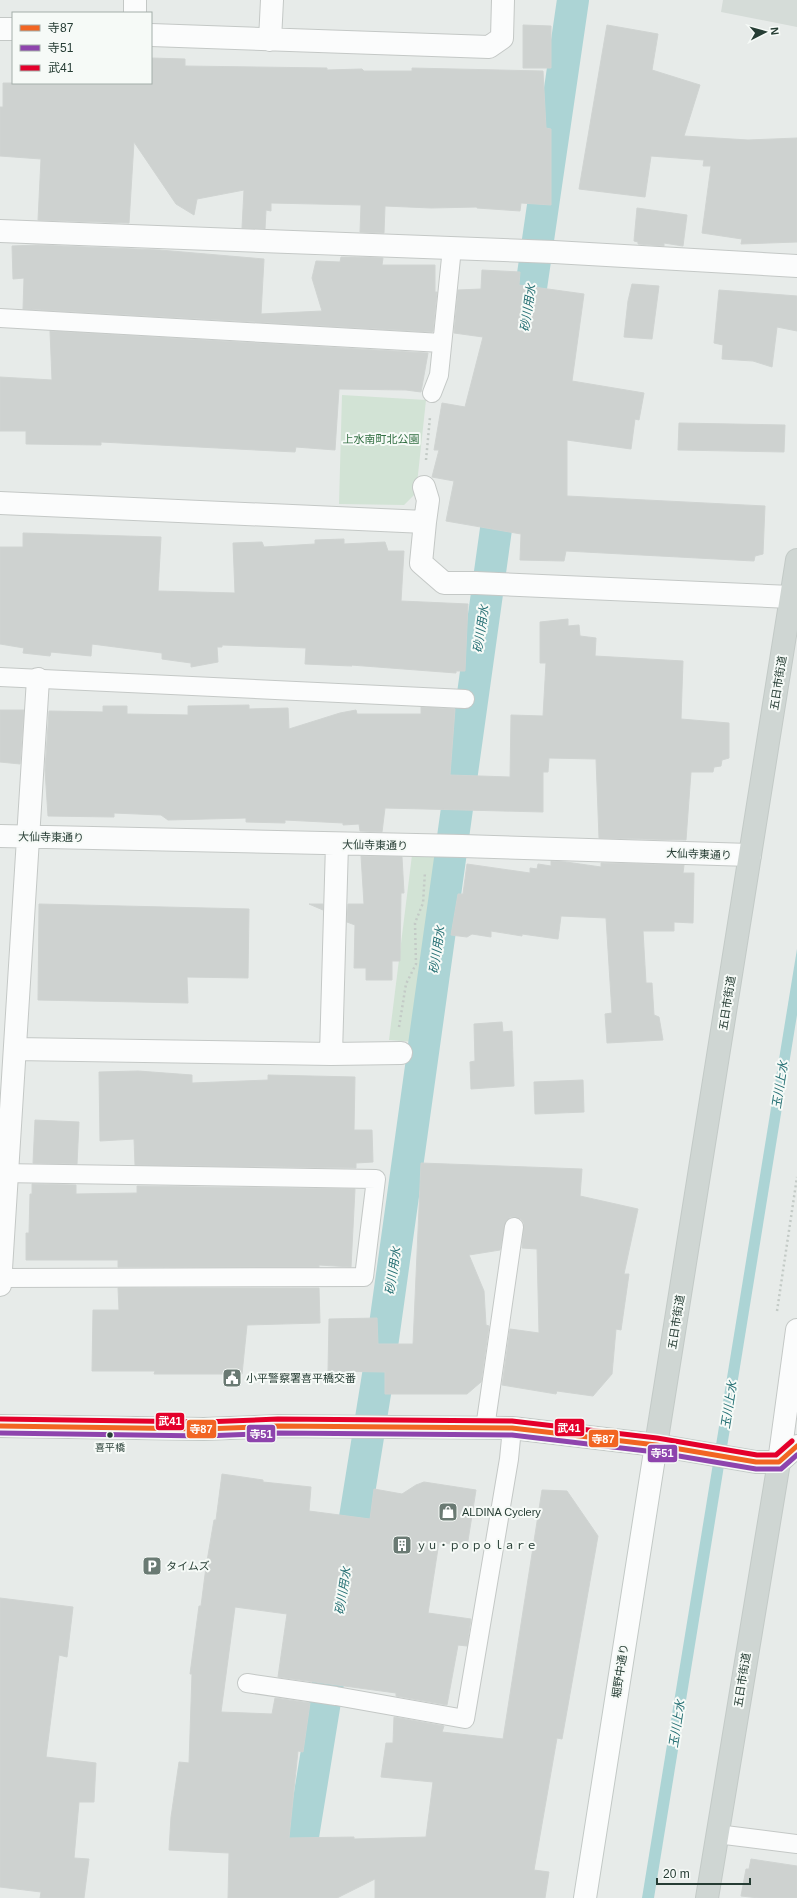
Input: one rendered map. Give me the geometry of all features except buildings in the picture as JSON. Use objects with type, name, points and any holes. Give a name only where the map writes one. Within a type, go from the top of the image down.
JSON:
[{"type":"main road","name":"五日市街道","points":[[656,1444],[797,560]]},
{"type":"main road","points":[[656,1444],[756,1462],[788,1463]]},
{"type":"main road","name":"五日市街道","points":[[707,1898],[717,1834],[788,1463]]},
{"type":"street","points":[[135,0],[135,12]]},
{"type":"street","points":[[270,40],[272,0]]},
{"type":"street","points":[[152,35],[489,47],[502,38],[503,0]]},
{"type":"street","points":[[0,29],[12,30]]},
{"type":"street","points":[[0,230],[523,252],[554,252],[797,266]]},
{"type":"street","points":[[424,487],[428,500],[421,563],[444,583],[476,583],[791,597]]},
{"type":"street","points":[[0,503],[425,522]]},
{"type":"street","points":[[0,1285],[4,1173],[15,1049],[8,1017],[28,837],[38,679]]},
{"type":"street","name":"大仙寺東通り","points":[[0,836],[462,846],[750,855]]},
{"type":"street","points":[[331,1054],[337,844]]},
{"type":"street","points":[[15,1049],[331,1054],[397,1053]]},
{"type":"street","points":[[788,1463],[797,1330]]},
{"type":"street","points":[[0,1426],[204,1429],[278,1426],[359,1428],[512,1428],[656,1444]]},
{"type":"street","name":"堀野中通り","points":[[585,1898],[656,1444]]},
{"type":"street","points":[[788,1463],[797,1446]]},
{"type":"lane","points":[[432,392],[439,375],[452,248]]},
{"type":"lane","points":[[0,318],[442,343]]},
{"type":"lane","points":[[0,677],[465,699]]},
{"type":"lane","points":[[0,1278],[364,1277],[376,1179],[4,1173]]},
{"type":"lane","points":[[484,1428],[514,1227]]},
{"type":"lane","points":[[247,1683],[314,1692],[465,1719],[509,1459],[512,1428]]},
{"type":"lane","points":[[717,1834],[797,1844]]},
{"type":"path","points":[[424,487],[432,392]]},
{"type":"path","points":[[397,1053],[406,984],[416,964],[415,923],[423,903],[431,846]]},
{"type":"path","points":[[776,1318],[797,1177]]},
{"type":"shaded area","points":[[723,0],[797,0],[797,27],[721,12]]},
{"type":"green space","name":"上水南町北公園","points":[[342,395],[426,400],[416,493],[404,505],[339,504]]},
{"type":"green space","points":[[441,853],[414,1042],[389,1040],[412,855]]},
{"type":"water","name":"玉川上水","points":[[797,949],[797,1015],[654,1898],[642,1898]]},
{"type":"waterway","name":"砂川用水","points":[[525,329],[573,0]]},
{"type":"waterway","name":"砂川用水","points":[[348,1561],[378,1375],[502,486]]},
{"type":"waterway","name":"砂川用水","points":[[293,1898],[335,1640]]},
{"type":"transit line","name":"武41","points":[[0,1419],[204,1422],[278,1419],[512,1421],[657,1438],[757,1455],[776,1455],[792,1441]]},
{"type":"transit line","name":"寺87","points":[[0,1426],[204,1429],[278,1426],[512,1428],[656,1445],[756,1462],[779,1462],[797,1446]]},
{"type":"transit line","name":"寺51","points":[[0,1433],[204,1436],[278,1433],[512,1435],[655,1452],[756,1469],[781,1469],[797,1455]]},
{"type":"place","name":"小平警察署喜平橋交番","points":[[232,1378]]},
{"type":"place","name":"喜平橋","points":[[110,1435]]},
{"type":"place","name":"ALDINA Cyclery","points":[[448,1512]]},
{"type":"place","name":"ｙｕ・ｐｏｐｏｌａｒｅ","points":[[402,1545]]},
{"type":"place","name":"タイムズ","points":[[152,1566]]}]
